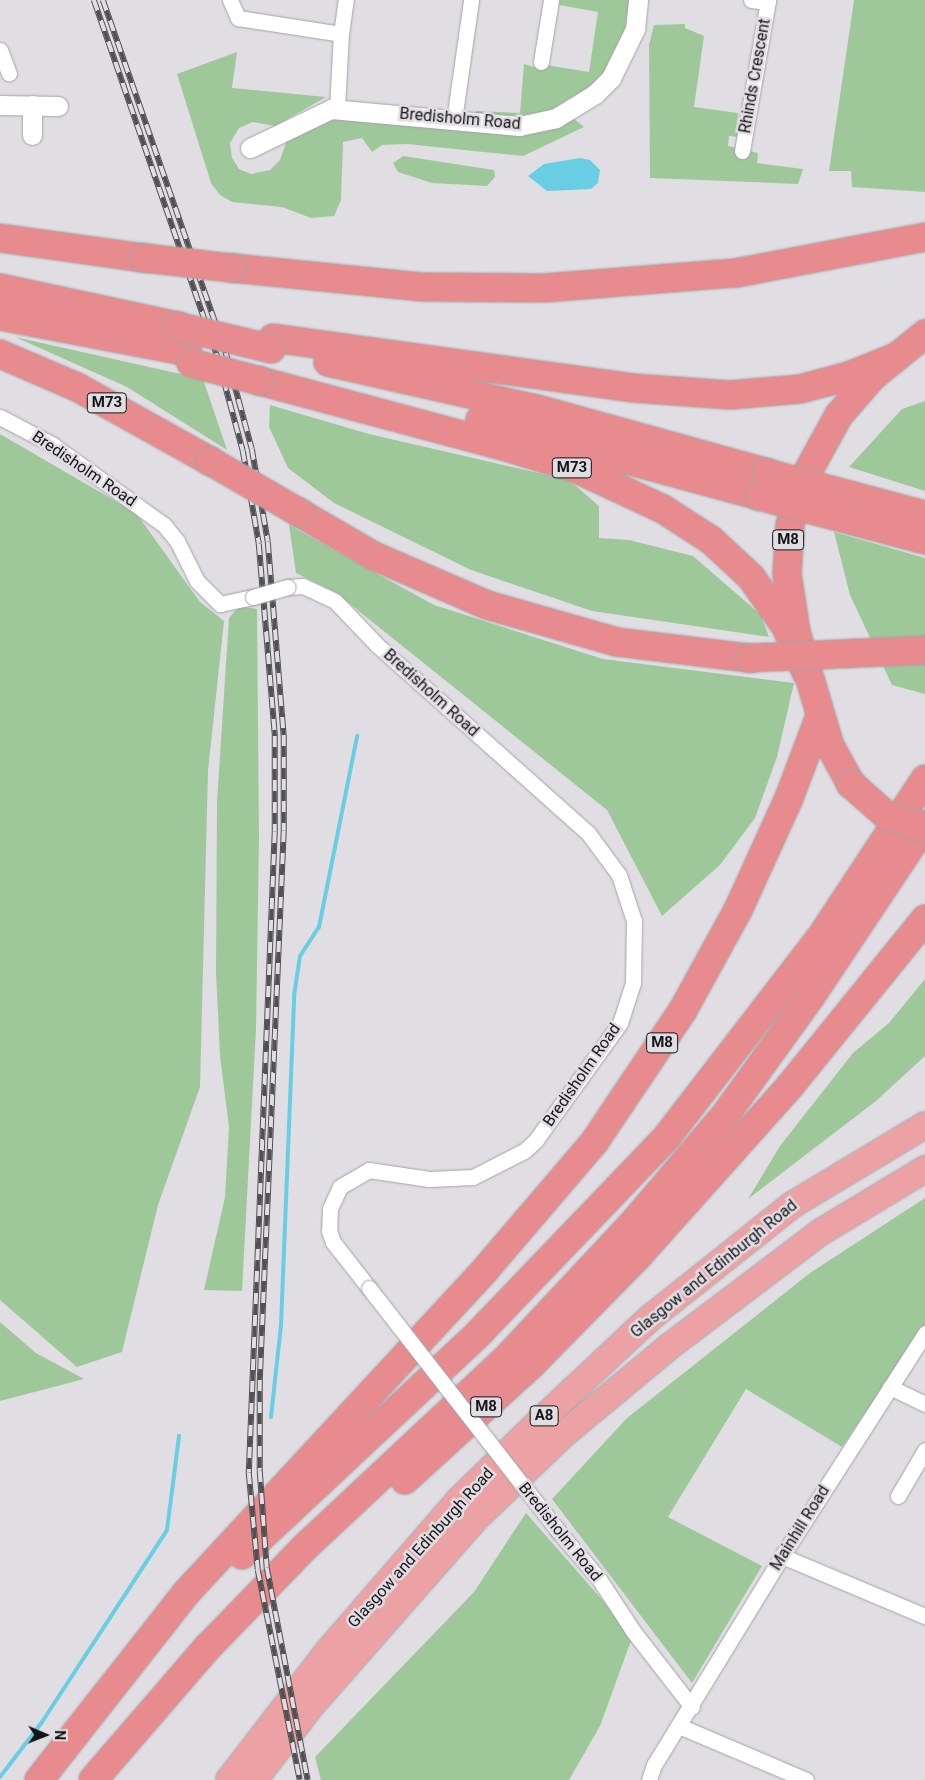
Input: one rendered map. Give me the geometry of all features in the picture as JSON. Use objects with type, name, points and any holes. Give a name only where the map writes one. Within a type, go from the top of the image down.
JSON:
[{"type":"highway","points":[[0,238],[145,258],[423,287],[544,288],[736,273],[925,237]]},
{"type":"highway","name":"M73","points":[[0,288],[177,326],[510,448],[575,468],[663,509],[711,540],[751,577],[786,627],[807,674]]},
{"type":"highway","name":"M73","points":[[10,318],[189,357],[265,359],[730,395],[800,389],[849,376],[893,358]]},
{"type":"highway","name":"M8","points":[[435,1427],[575,1289],[726,1114],[812,996],[925,827],[886,815],[851,784],[820,716],[807,674],[796,632],[787,574],[794,505],[811,462],[840,415],[893,358],[925,334]]},
{"type":"highway","name":"M73","points":[[0,354],[77,387],[374,556],[487,605],[617,642],[750,658],[925,650]]},
{"type":"highway","name":"M73","points":[[265,359],[475,394],[763,484],[925,540]]},
{"type":"highway","name":"M73","points":[[763,484],[925,515]]},
{"type":"highway","name":"M8","points":[[39,1780],[110,1693],[186,1593],[434,1326],[594,1141],[683,1010],[742,902],[820,716]]},
{"type":"highway","name":"M8","points":[[110,1693],[199,1597],[542,1272],[666,1138],[821,937],[925,780]]},
{"type":"highway","name":"M8","points":[[110,1780],[237,1637],[303,1572],[531,1365],[640,1255],[790,1086],[844,1015],[925,918]]},
{"type":"highway","name":"M8","points":[[93,1780],[208,1647],[304,1548],[435,1427],[582,1298],[844,1015]]},
{"type":"highway","name":"Glasgow and Edinburgh Road","points":[[229,1780],[330,1649],[459,1500],[540,1420],[650,1318],[792,1205],[925,1125]]},
{"type":"highway","name":"Glasgow and Edinburgh Road","points":[[254,1780],[311,1706],[478,1517],[564,1434],[670,1346],[821,1232],[925,1169]]},
{"type":"highway","name":"M8","points":[[18,1780],[69,1713],[244,1511],[434,1326]]},
{"type":"street","points":[[230,0],[238,18],[341,34]]},
{"type":"street","points":[[337,109],[341,34],[346,0]]},
{"type":"street","points":[[454,120],[471,0]]},
{"type":"street","points":[[541,62],[551,0]]},
{"type":"street","name":"Bredisholm Road","points":[[250,148],[325,111],[337,109],[454,120],[535,124],[575,108],[595,94],[623,60],[635,29],[638,0]]},
{"type":"street","points":[[751,0],[768,1]]},
{"type":"street","name":"Rhinds Crescent","points":[[742,151],[768,1]]},
{"type":"street","points":[[0,50],[9,73]]},
{"type":"street","points":[[0,105],[58,106]]},
{"type":"street","points":[[32,106],[32,135]]},
{"type":"street","name":"Bredisholm Road","points":[[0,417],[53,445],[156,519],[177,541],[197,581],[220,604],[288,587],[303,586],[335,601],[378,646],[588,833],[619,875],[634,921],[633,983],[620,1023],[548,1124],[524,1151],[473,1176],[429,1179],[369,1170],[340,1187],[330,1208],[329,1231],[333,1242],[558,1531],[599,1579],[692,1707]]},
{"type":"street","name":"Mainhill Road","points":[[649,1780],[654,1765],[692,1707],[782,1556],[925,1333]]},
{"type":"street","points":[[890,1387],[925,1404]]},
{"type":"street","points":[[898,1496],[925,1450]]},
{"type":"street","points":[[782,1556],[925,1616]]},
{"type":"street","points":[[680,1726],[806,1780]]},
{"type":"green space","points":[[560,0],[630,0],[626,29],[603,73],[589,87],[553,109],[527,116],[476,114],[476,111],[520,113],[524,64],[544,70],[546,65],[589,72],[598,12],[559,5]]},
{"type":"green space","points":[[854,0],[925,0],[925,192],[852,187],[851,171],[829,171]]},
{"type":"green space","points":[[685,24],[685,28],[704,36],[694,107],[738,113],[739,137],[729,136],[728,146],[758,153],[757,163],[803,169],[798,184],[650,178],[649,45],[654,25]]},
{"type":"green space","points":[[237,52],[232,88],[326,97],[275,126],[253,122],[239,128],[230,143],[232,158],[239,169],[251,174],[270,170],[280,160],[287,140],[334,116],[573,118],[584,127],[523,156],[407,144],[382,145],[372,152],[362,138],[343,142],[341,200],[334,216],[311,218],[282,207],[232,202],[220,195],[211,183],[177,74]]},
{"type":"green space","points":[[403,156],[494,170],[495,177],[487,186],[432,183],[398,172],[393,163]]},
{"type":"green space","points":[[15,337],[203,379],[227,450],[127,387]]},
{"type":"green space","points":[[925,401],[925,491],[849,467],[902,409]]},
{"type":"green space","points":[[270,405],[369,434],[569,480],[599,506],[599,538],[629,540],[693,556],[761,615],[769,637],[592,611],[471,570],[334,503],[288,468],[269,427]]},
{"type":"green space","points":[[0,434],[136,513],[200,602],[224,621],[208,771],[200,1087],[158,1205],[122,1352],[77,1367],[0,1300]]},
{"type":"green space","points":[[289,525],[434,605],[603,659],[794,683],[777,757],[755,818],[720,865],[662,916],[607,810],[335,592],[296,573]]},
{"type":"green space","points":[[834,532],[925,558],[925,694],[892,685],[850,595]]},
{"type":"green space","points":[[239,606],[257,609],[259,838],[256,1029],[242,1291],[204,1290],[225,1197],[229,1127],[220,1056],[216,972],[217,801],[229,618]]},
{"type":"green space","points":[[925,979],[925,1056],[876,1101],[748,1199],[780,1146],[853,1053],[889,1023]]},
{"type":"green space","points":[[925,1198],[925,1325],[842,1447],[746,1389],[668,1517],[762,1566],[692,1683],[552,1499],[627,1418],[810,1273]]},
{"type":"green space","points":[[0,1322],[36,1353],[84,1379],[0,1401]]},
{"type":"green space","points":[[526,1513],[633,1635],[600,1726],[569,1780],[321,1780],[315,1757],[474,1592]]},
{"type":"water","points":[[580,158],[590,160],[600,170],[598,183],[591,189],[547,191],[528,176],[544,164]]},
{"type":"waterway","points":[[271,1417],[281,1325],[294,996],[300,956],[319,927],[357,736]]},
{"type":"waterway","points":[[0,1777],[42,1722],[167,1530],[179,1436]]},
{"type":"railway","points":[[94,0],[218,359],[243,451],[259,544],[275,736],[275,832],[249,1473],[258,1570],[300,1780]]},
{"type":"railway","points":[[103,0],[227,357],[252,449],[268,542],[284,735],[284,831],[260,1380],[260,1471],[267,1568],[308,1780]]}]
